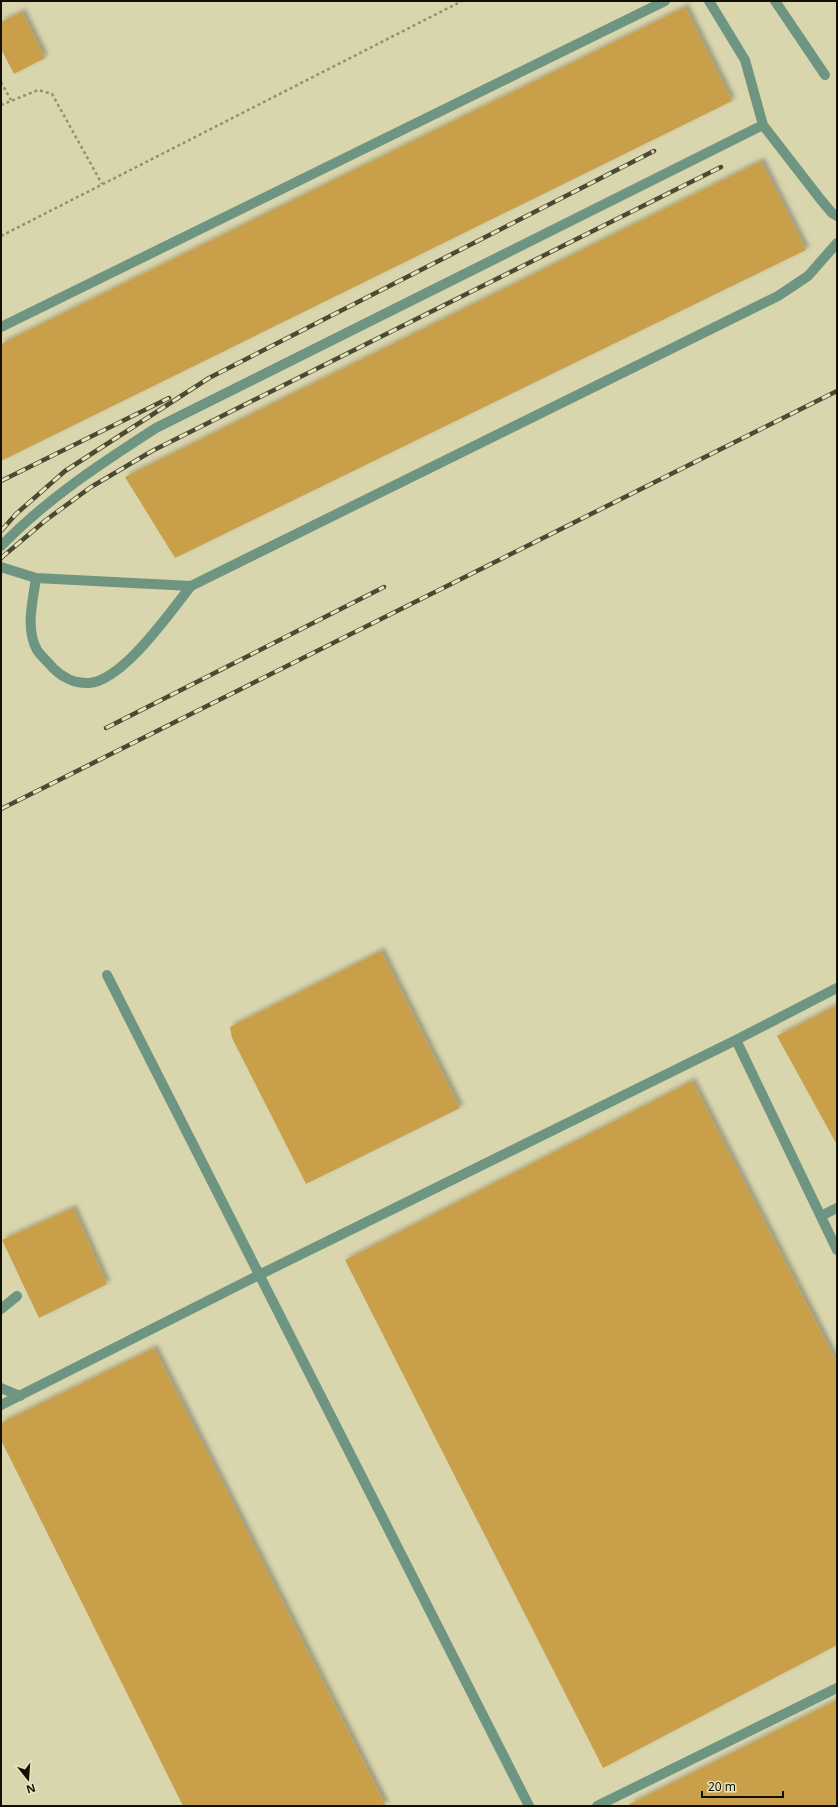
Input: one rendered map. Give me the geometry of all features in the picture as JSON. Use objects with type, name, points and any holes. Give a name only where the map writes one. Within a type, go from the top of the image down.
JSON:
[{"type":"lane","points":[[1,327],[665,1]]},
{"type":"lane","points":[[709,1],[745,60],[763,125],[821,200],[832,213],[837,216]]},
{"type":"lane","points":[[776,1],[825,75]]},
{"type":"lane","points":[[1,546],[48,501],[101,463],[156,428],[763,125]]},
{"type":"lane","points":[[36,578],[30,620],[31,636],[37,651],[58,673],[72,681],[89,683],[105,678],[119,669],[141,648],[191,586],[778,296],[808,276],[837,243]]},
{"type":"lane","points":[[1,567],[36,578],[191,586]]},
{"type":"lane","points":[[107,975],[529,1806]]},
{"type":"lane","points":[[1,1406],[259,1275],[736,1040],[837,988]]},
{"type":"lane","points":[[736,1040],[837,1250]]},
{"type":"lane","points":[[821,1216],[837,1208]]},
{"type":"lane","points":[[1,1309],[17,1296]]},
{"type":"lane","points":[[1,1388],[20,1396]]},
{"type":"lane","points":[[597,1806],[837,1688]]},
{"type":"path","points":[[1,236],[462,1]]},
{"type":"path","points":[[1,82],[11,100]]},
{"type":"path","points":[[1,106],[11,100],[38,90],[46,91],[52,94],[102,184]]},
{"type":"building","points":[[685,7],[732,101],[1,461],[1,344]]},
{"type":"building","points":[[22,12],[45,58],[14,74],[1,49],[1,22]]},
{"type":"building","points":[[761,161],[806,250],[175,558],[125,477]]},
{"type":"building","points":[[381,951],[460,1108],[306,1184],[232,1038],[230,1027]]},
{"type":"building","points":[[837,1005],[837,1145],[777,1036]]},
{"type":"building","points":[[692,1081],[837,1363],[837,1645],[603,1768],[345,1260]]},
{"type":"building","points":[[73,1208],[107,1284],[39,1318],[2,1240]]},
{"type":"building","points":[[154,1348],[386,1806],[183,1806],[1,1440],[1,1423]]},
{"type":"building","points":[[837,1700],[837,1806],[626,1806]]},
{"type":"railway","points":[[1,531],[16,514],[65,471],[209,378],[654,151]]},
{"type":"railway","points":[[1,558],[46,520],[91,487],[152,451],[721,167]]},
{"type":"railway","points":[[1,809],[837,391]]},
{"type":"railway","points":[[1,481],[169,398]]},
{"type":"railway","points":[[106,728],[384,587]]}]
